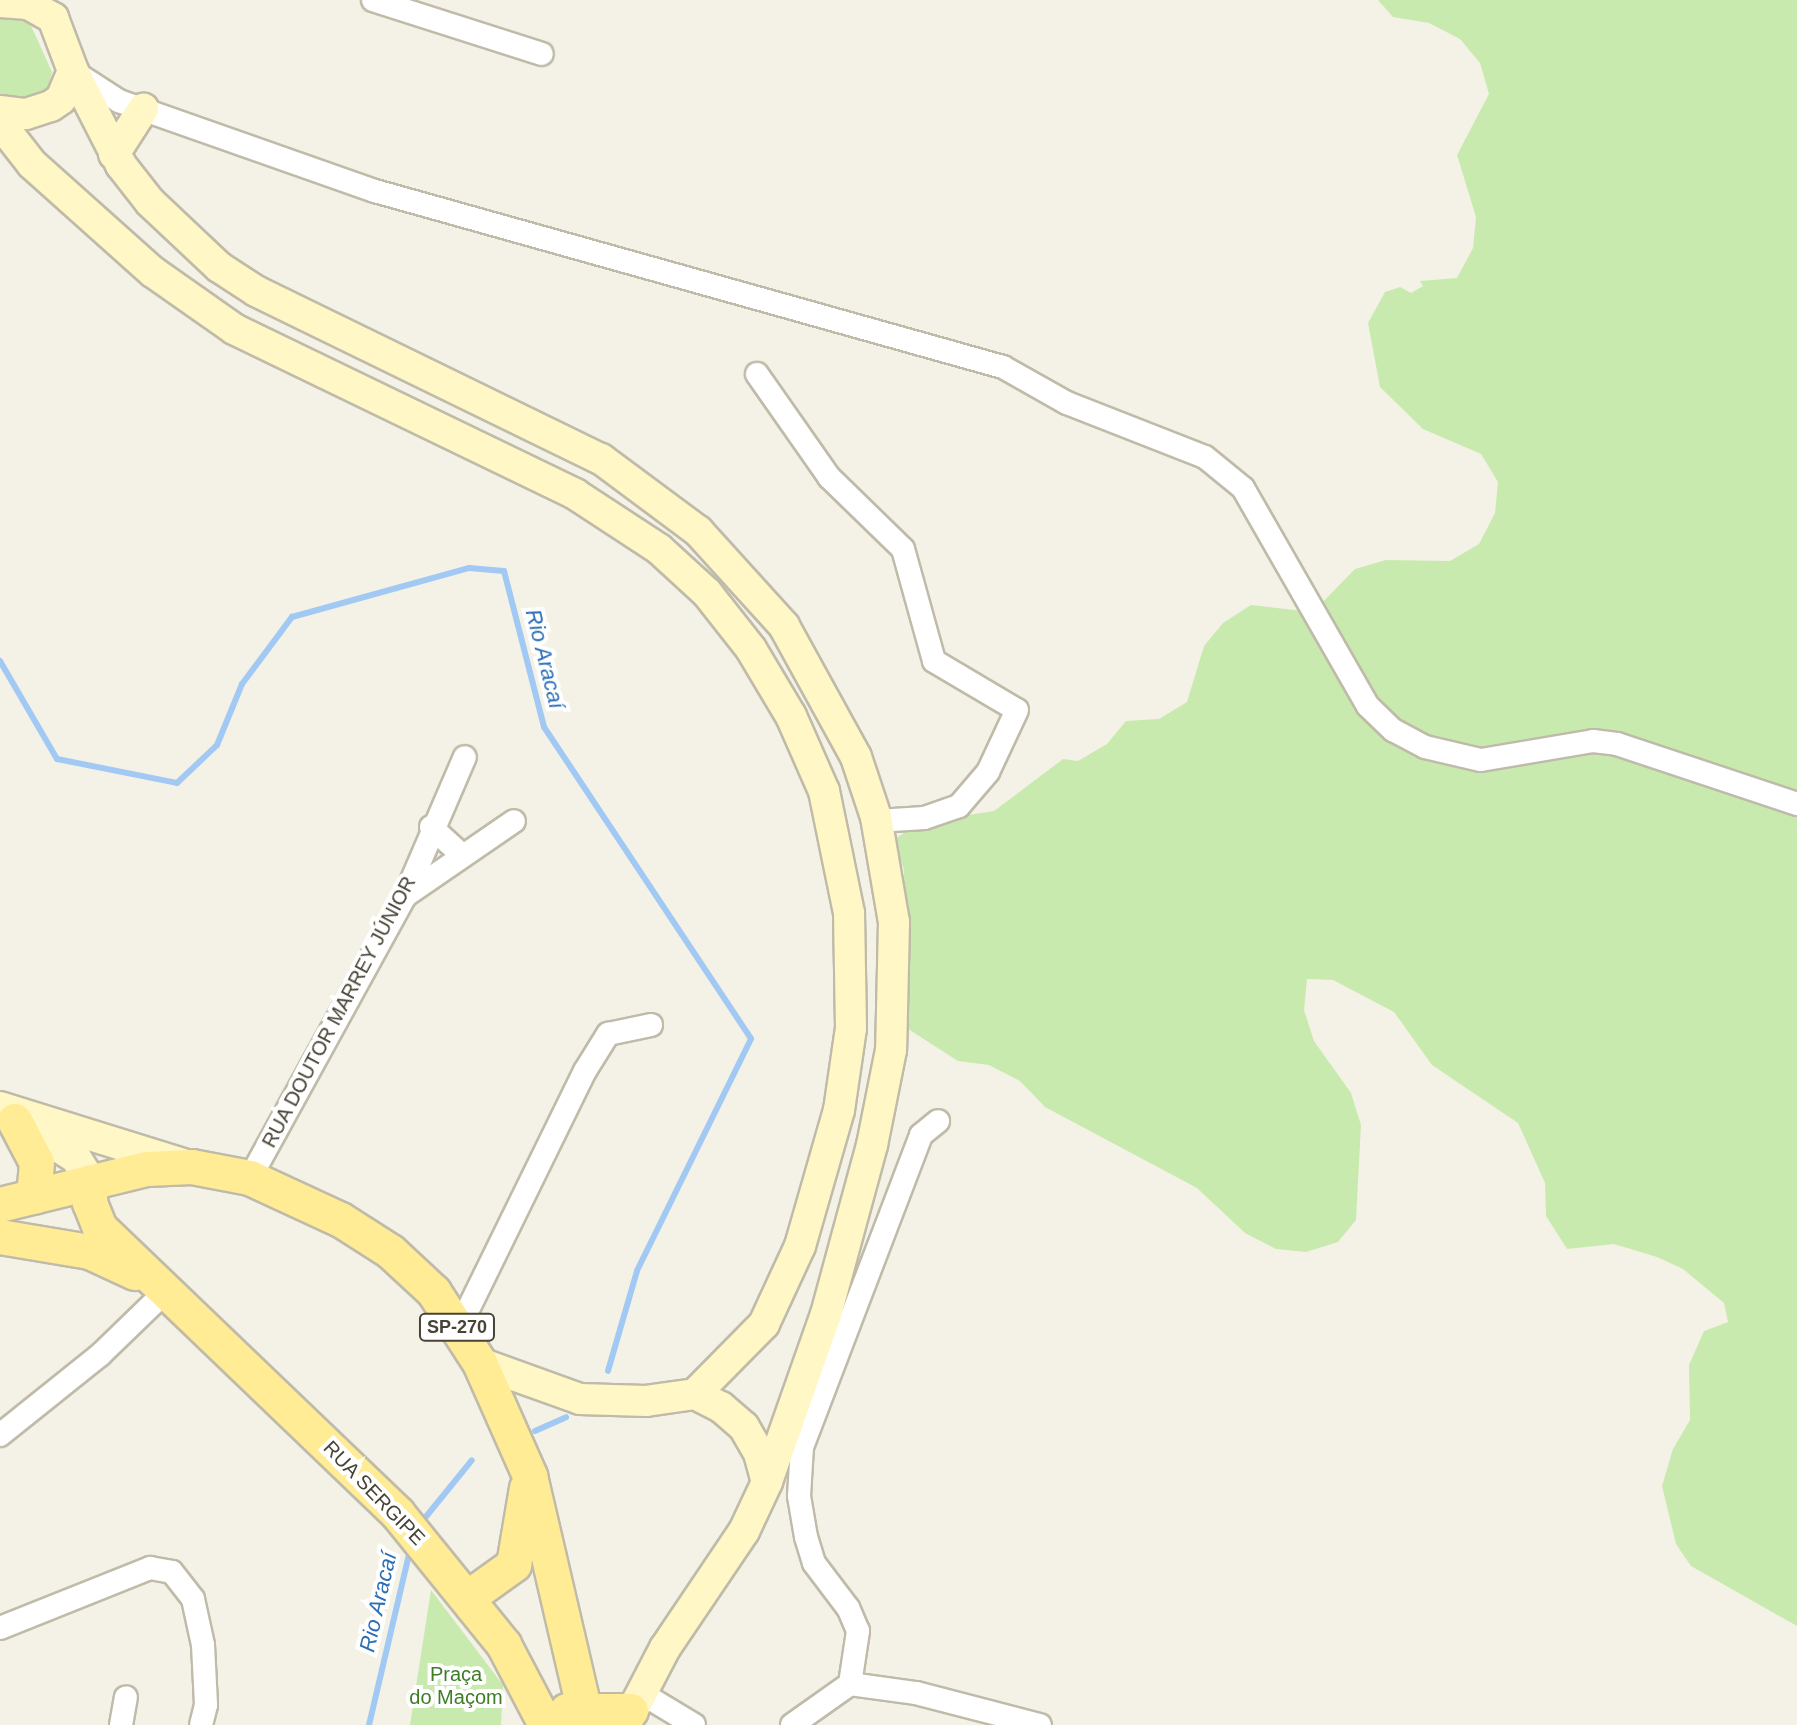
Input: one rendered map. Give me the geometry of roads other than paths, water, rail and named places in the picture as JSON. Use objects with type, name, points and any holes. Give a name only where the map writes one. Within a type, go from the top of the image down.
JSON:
[{"type":"main road","points":[[0,2],[52,9],[73,71],[114,154],[184,237],[256,291],[601,459],[698,531],[784,626],[856,757],[877,821],[894,922],[891,1050],[872,1145],[826,1314],[767,1482],[744,1531],[665,1648],[632,1710],[587,1719],[565,1711],[542,1697],[516,1666]]},
{"type":"main road","points":[[0,111],[26,114],[51,106],[61,99],[73,71]]},
{"type":"main road","points":[[114,154],[143,109]]},
{"type":"main road","points":[[0,123],[32,164],[153,272],[234,329],[575,494],[659,549],[707,593],[742,638],[791,716],[824,791],[849,913],[851,1028],[841,1096],[800,1246],[764,1324],[695,1394]]},
{"type":"main road","points":[[5,1112],[192,1167]]},
{"type":"main road","points":[[5,1112],[76,1158],[91,1182]]},
{"type":"main road","points":[[5,1112],[37,1163],[34,1197]]},
{"type":"main road","name":"SP-270","points":[[0,1205],[147,1169],[192,1167],[250,1178],[341,1220],[391,1252],[434,1292],[480,1363],[530,1476],[587,1719]]},
{"type":"main road","name":"RUA SERGIPE","points":[[91,1182],[91,1210],[100,1228],[168,1289],[398,1514],[458,1586],[516,1666],[546,1725]]},
{"type":"main road","points":[[0,1237],[90,1252],[168,1289]]},
{"type":"main road","points":[[480,1363],[580,1399],[614,1400],[695,1394],[721,1407],[744,1427],[759,1453],[767,1482]]},
{"type":"main road","points":[[458,1586],[514,1565],[530,1476]]},
{"type":"main road","points":[[516,1666],[529,1725]]},
{"type":"street","points":[[373,0],[542,54]]},
{"type":"street","points":[[73,71],[143,109],[375,191],[1003,367],[1067,403],[1168,439],[1225,471],[1243,488],[1301,582],[1368,706],[1414,742],[1481,760],[1593,741],[1617,744],[1797,804]]},
{"type":"street","points":[[757,374],[829,477],[903,549],[934,661],[1017,710],[988,772],[959,806],[924,818],[877,821]]},
{"type":"street","name":"RUA DOUTOR MARREY JÚNIOR","points":[[250,1178],[405,896],[431,827],[465,757]]},
{"type":"street","points":[[405,896],[514,821]]},
{"type":"street","points":[[431,827],[463,856]]},
{"type":"street","points":[[458,1330],[593,1058],[608,1034],[651,1025]]},
{"type":"street","points":[[850,1684],[858,1631],[854,1617],[814,1563],[806,1537],[799,1496],[802,1447],[921,1135],[938,1121]]},
{"type":"street","points":[[0,1435],[89,1365],[168,1289]]},
{"type":"street","points":[[0,1628],[150,1568],[172,1572],[193,1599],[203,1645],[206,1705],[201,1725]]},
{"type":"street","points":[[792,1725],[850,1684],[916,1693],[1040,1725]]},
{"type":"street","points":[[121,1725],[126,1697]]},
{"type":"street","points":[[632,1710],[694,1725]]},
{"type":"waterway","name":"Rio Aracaí","points":[[0,661],[57,759],[177,783],[217,745],[242,684],[292,617],[469,568],[504,571],[544,727],[751,1039],[637,1271],[608,1371]]},
{"type":"waterway","name":"Rio Aracaí","points":[[535,1431],[566,1417]]},
{"type":"waterway","name":"Rio Aracaí","points":[[420,1524],[472,1460]]},
{"type":"waterway","name":"Rio Aracaí","points":[[369,1725],[411,1546]]},
{"type":"park label","name":"Praça do Maçom","points":[[456,1686]]}]
